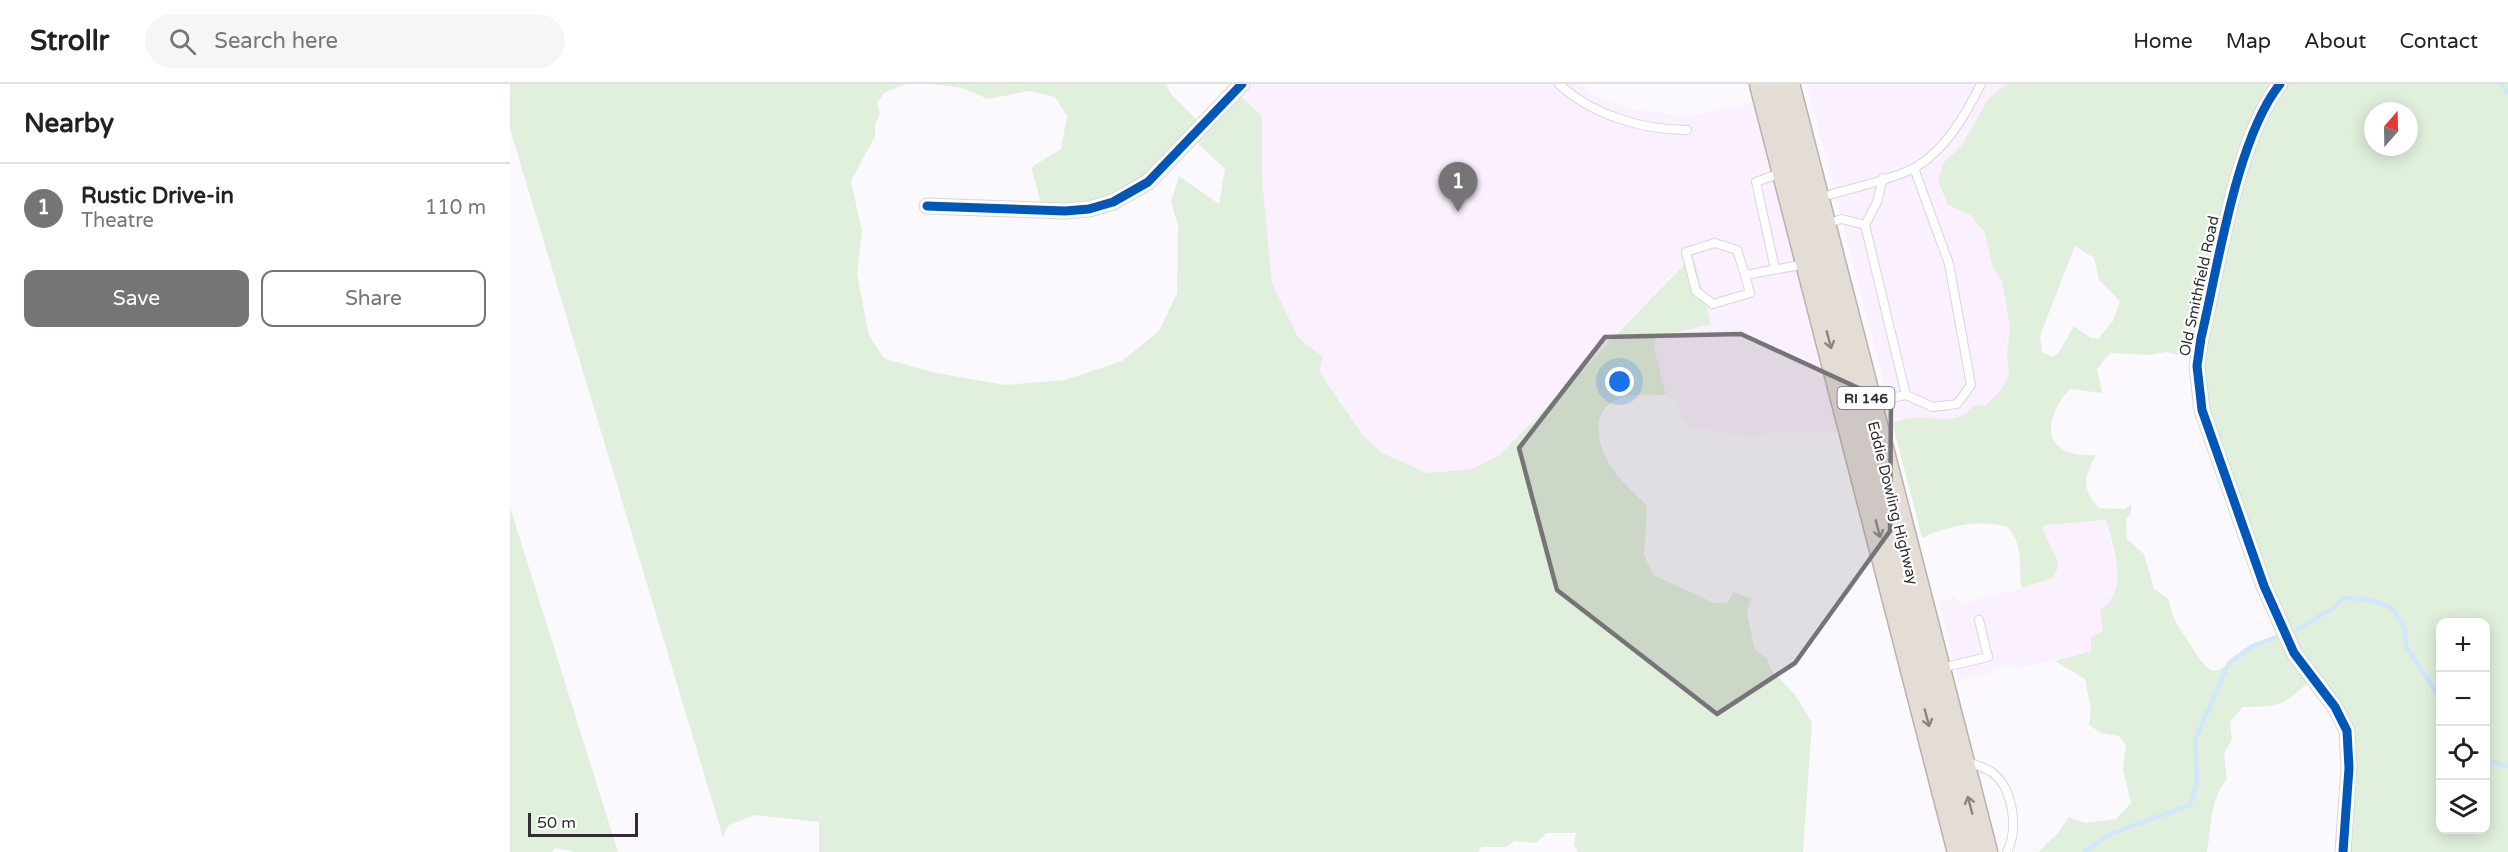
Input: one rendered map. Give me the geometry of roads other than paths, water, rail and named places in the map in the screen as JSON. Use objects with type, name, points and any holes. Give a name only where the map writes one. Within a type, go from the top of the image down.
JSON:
[{"type":"highway","points":[[1750,84],[1775,175],[1810,274]]},
{"type":"highway","name":"Eddie Dowling Highway","points":[[1764,84],[1810,274],[1962,852]]},
{"type":"highway","name":"Eddie Dowling Highway","points":[[1785,84],[1983,852]]},
{"type":"highway","points":[[1800,84],[1832,208],[1893,398],[1916,529],[1935,617],[1946,712]]},
{"type":"street","points":[[927,206],[1065,211],[1089,209],[1113,202],[1148,182],[1242,84]]},
{"type":"street","name":"Old Smithfield Road","points":[[2280,84],[2262,110],[2241,170],[2201,338],[2197,366],[2201,402],[2214,448],[2277,619],[2294,653],[2335,707],[2347,730],[2349,768],[2343,852]]},
{"type":"lane","points":[[1559,84],[1569,93],[1633,123],[1661,130],[1687,130]]},
{"type":"lane","points":[[1865,225],[1842,219],[1832,208],[1883,178],[1914,168],[1941,145],[1963,120],[1981,84]]},
{"type":"lane","points":[[1883,178],[1877,202],[1865,225],[1893,398],[1933,407],[1957,404],[1971,385],[1949,264],[1914,168]]},
{"type":"lane","points":[[1775,175],[1756,182],[1775,269]]},
{"type":"lane","points":[[1715,243],[1737,250],[1745,274],[1750,293],[1713,304],[1696,291],[1686,252],[1715,243]]},
{"type":"lane","points":[[1745,274],[1775,269],[1810,274]]},
{"type":"lane","points":[[1941,668],[1988,657],[1979,620]]},
{"type":"lane","points":[[1958,757],[1990,771],[2007,792],[2013,836],[2007,852]]},
{"type":"waterway","points":[[2501,84],[2508,93]]},
{"type":"waterway","points":[[2296,630],[2335,607],[2342,598],[2367,599],[2391,607],[2404,626],[2406,646],[2436,693]]},
{"type":"waterway","points":[[2084,852],[2110,834],[2190,805],[2197,780],[2195,740],[2229,663],[2252,646],[2274,638]]},
{"type":"waterway","points":[[2490,761],[2508,766]]},
{"type":"place","name":"Rustic Drive-in","points":[[1458,212]]}]
